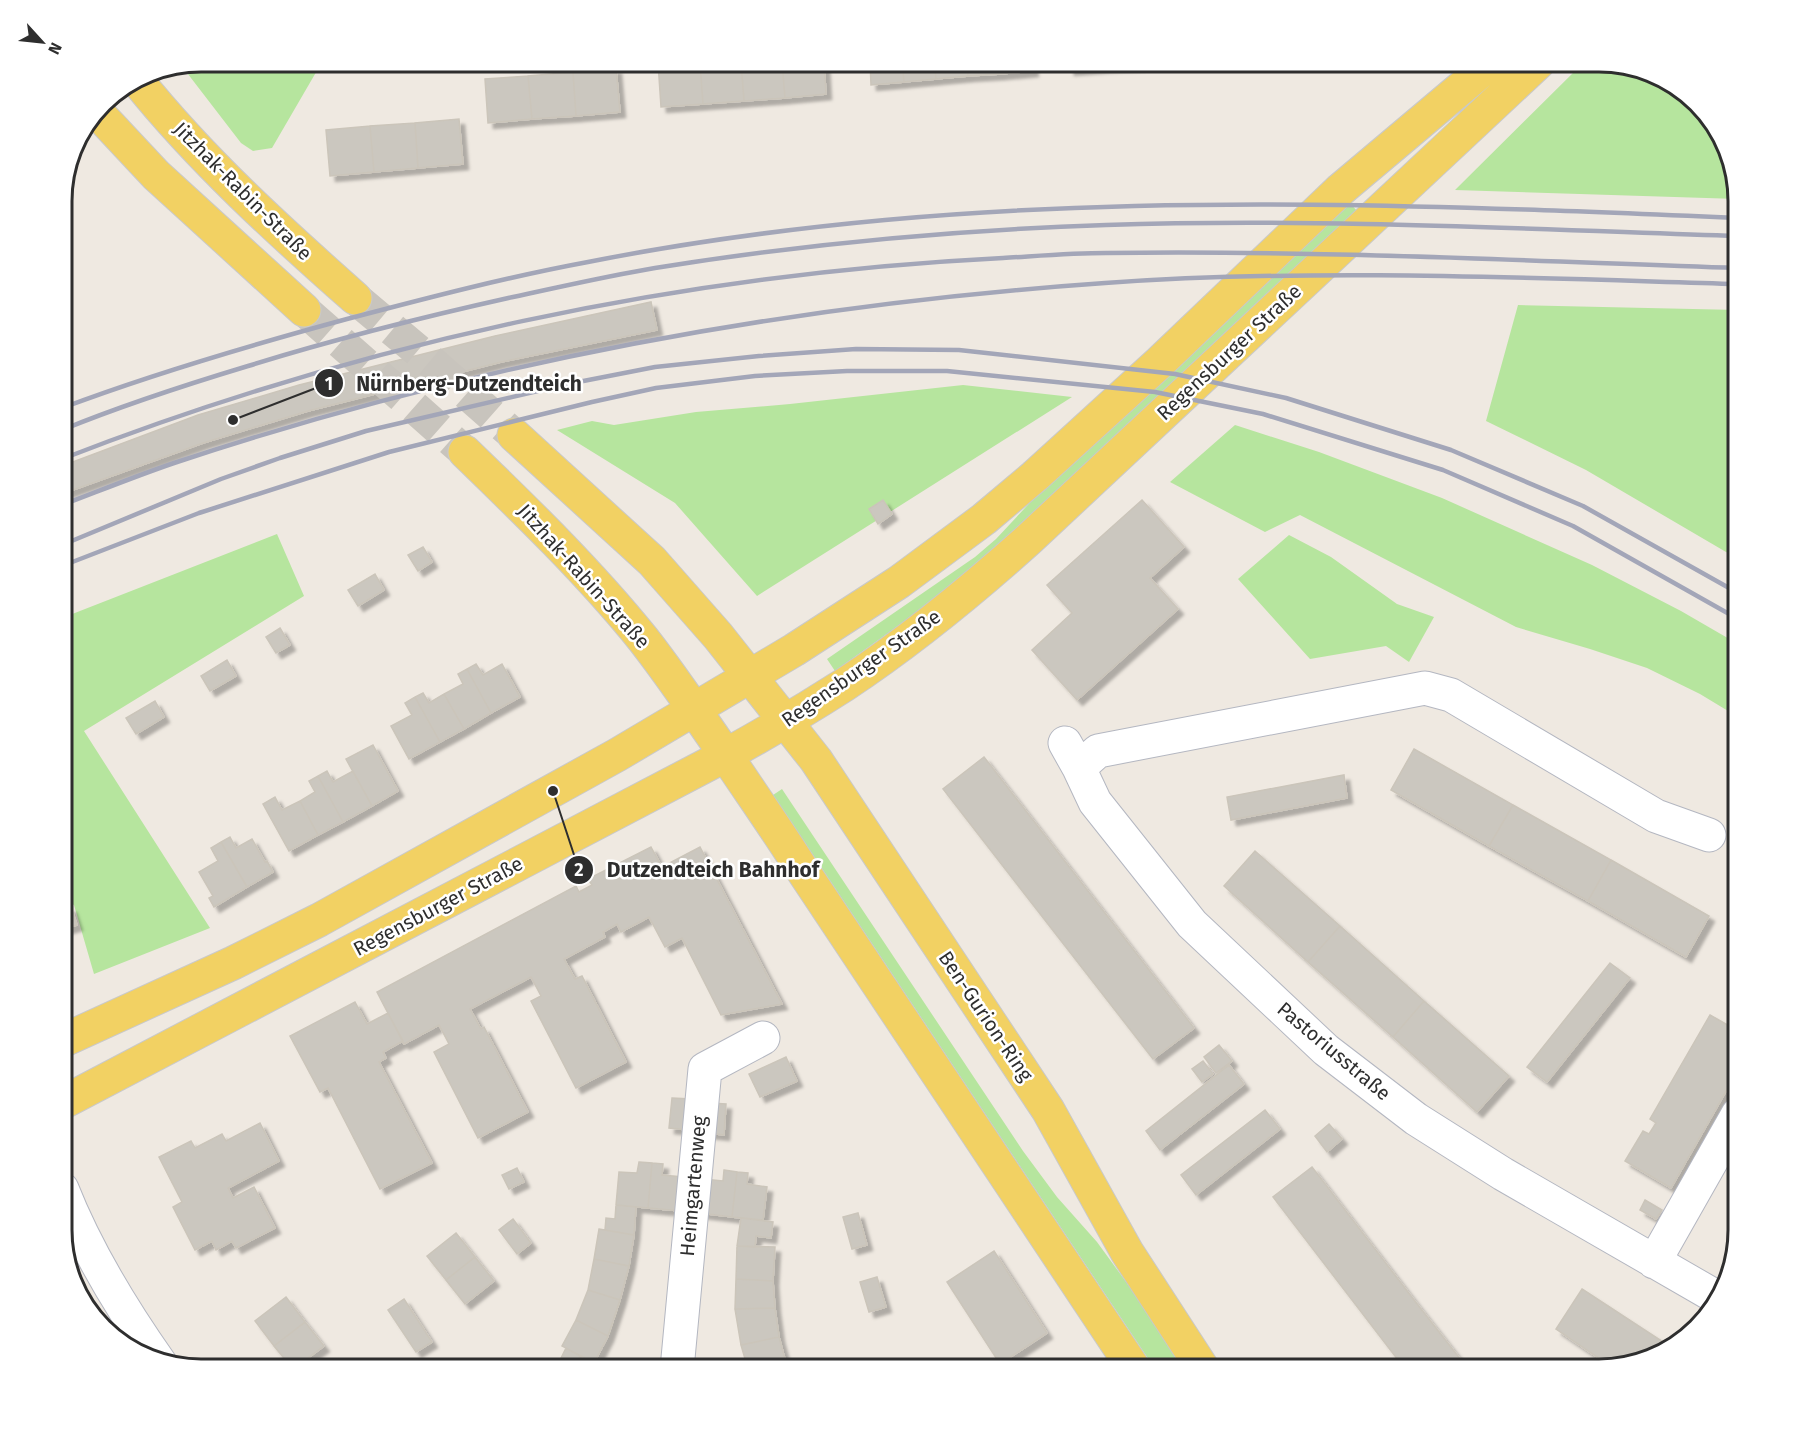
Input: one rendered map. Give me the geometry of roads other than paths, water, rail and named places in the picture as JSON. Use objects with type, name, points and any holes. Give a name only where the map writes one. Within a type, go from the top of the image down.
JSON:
[{"type":"main road","name":"Regensburger Straße","points":[[72,1036],[233,963],[319,920],[553,791],[820,634],[899,582],[984,519],[1035,476],[1160,362],[1340,190],[1480,72]]},
{"type":"main road","name":"Regensburger Straße","points":[[72,1098],[726,756],[786,722],[844,685],[904,642],[998,567],[1528,72]]},
{"type":"main road","name":"Jitzhak-Rabin-Straße","points":[[142,86],[255,207],[355,298]]},
{"type":"main road","points":[[103,118],[156,175],[304,310]]},
{"type":"main road","points":[[514,435],[652,561],[706,621],[750,675]]},
{"type":"main road","name":"Jitzhak-Rabin-Straße","points":[[465,452],[543,528],[599,589],[643,639],[694,708]]},
{"type":"main road","name":"Ben-Gurion-Ring","points":[[750,675],[822,769],[1036,1090],[1064,1136],[1127,1252],[1196,1359]]},
{"type":"main road","points":[[694,708],[778,831],[1127,1359]]},
{"type":"street","name":"Pastoriusstraße","points":[[1708,835],[1656,816],[1451,694],[1425,688],[1072,756],[1095,802],[1192,924],[1326,1050],[1416,1119],[1503,1174],[1711,1294]]},
{"type":"street","name":"Heimgartenweg","points":[[678,1359],[705,1069],[763,1038]]},
{"type":"street","points":[[1654,1262],[1728,1132]]},
{"type":"street","points":[[72,1211],[108,1281],[151,1349]]},
{"type":"tunnel","points":[[355,298],[514,435]]},
{"type":"tunnel","points":[[304,310],[465,452]]},
{"type":"railway","points":[[72,404],[239,349],[467,288],[624,255],[736,237],[811,228],[991,212],[1205,205],[1418,207],[1728,218]]},
{"type":"railway","points":[[72,426],[201,380],[413,321],[637,271],[823,245],[993,230],[1185,223],[1422,225],[1728,236]]},
{"type":"railway","points":[[72,455],[175,417],[290,380],[407,348],[525,321],[643,298],[763,280],[883,266],[1093,253],[1185,252],[1501,259],[1728,268]]},
{"type":"railway","points":[[72,501],[174,463],[287,427],[402,396],[518,368],[634,344],[751,323],[869,306],[987,293],[1184,278],[1343,275],[1728,284]]},
{"type":"railway","points":[[72,541],[221,479],[280,458],[366,431],[568,384],[655,367],[759,356],[856,349],[959,350],[1175,374],[1286,398],[1451,450],[1583,506],[1728,587]]},
{"type":"railway","points":[[72,562],[199,513],[389,452],[656,388],[755,376],[847,371],[947,371],[1155,392],[1263,414],[1443,470],[1573,526],[1728,613]]},
{"type":"place","name":"Nürnberg-Dutzendteich","points":[[233,420]]},
{"type":"place","name":"Dutzendteich Bahnhof","points":[[553,791]]}]
